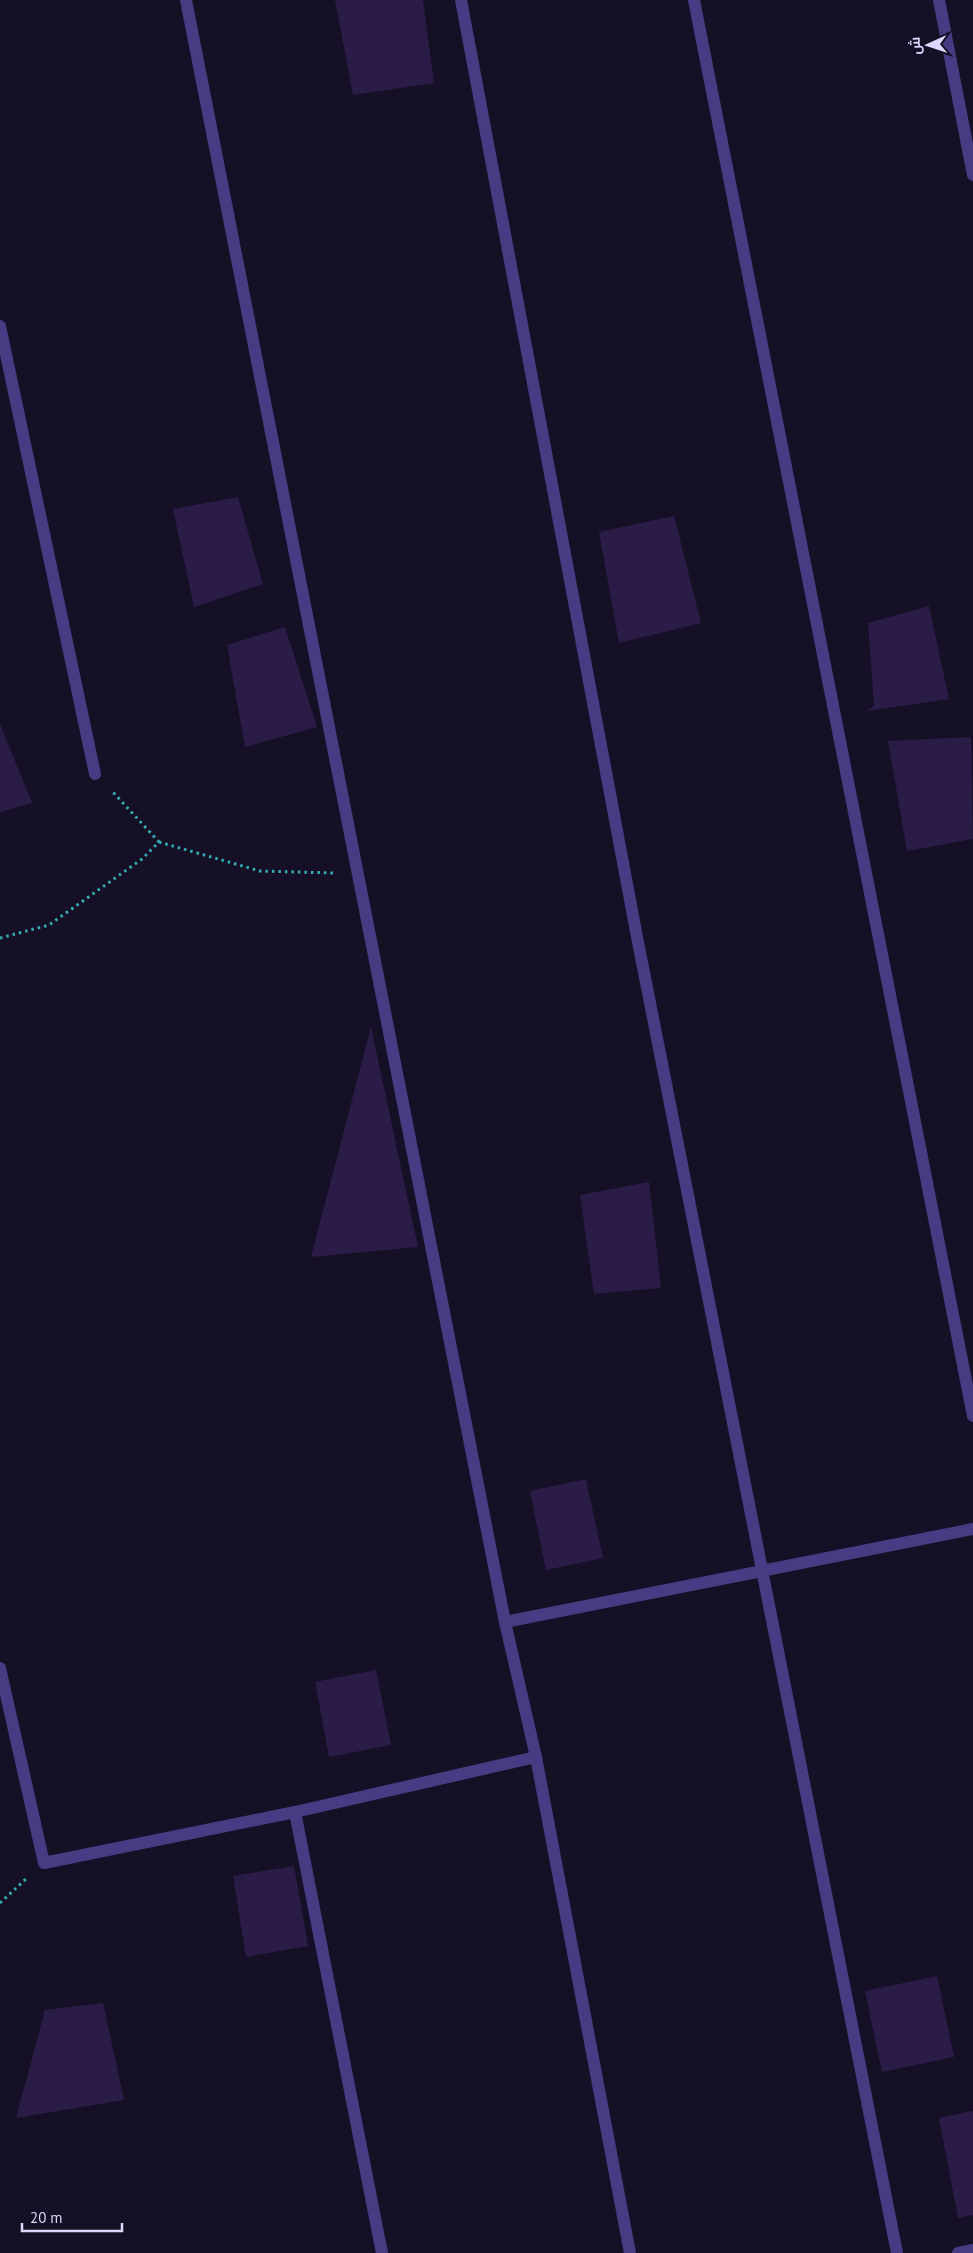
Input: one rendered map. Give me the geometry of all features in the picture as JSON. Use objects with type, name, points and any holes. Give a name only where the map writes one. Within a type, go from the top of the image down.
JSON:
[{"type":"street","points":[[186,0],[505,1622],[536,1757],[630,2253]]},
{"type":"street","points":[[461,0],[637,937],[897,2253]]},
{"type":"street","points":[[694,0],[973,1416]]},
{"type":"street","points":[[939,0],[973,174]]},
{"type":"street","points":[[0,326],[95,774]]},
{"type":"street","points":[[505,1622],[973,1529]]},
{"type":"street","points":[[0,1668],[44,1863],[295,1812],[536,1757]]},
{"type":"street","points":[[295,1812],[382,2253]]},
{"type":"street","points":[[958,2253],[973,2250]]},
{"type":"path","points":[[95,774],[159,842],[260,871],[358,873]]},
{"type":"path","points":[[0,938],[49,925],[142,859],[159,842]]},
{"type":"path","points":[[0,1903],[44,1863]]},
{"type":"building","points":[[335,0],[423,0],[434,83],[353,95]]},
{"type":"building","points":[[238,497],[263,584],[194,607],[173,509]]},
{"type":"building","points":[[674,516],[701,623],[619,643],[599,532]]},
{"type":"building","points":[[929,606],[949,699],[867,711],[874,706],[868,623]]},
{"type":"building","points":[[285,627],[317,727],[245,747],[227,645]]},
{"type":"building","points":[[0,724],[32,803],[0,812]]},
{"type":"building","points":[[971,737],[973,839],[907,851],[888,741]]},
{"type":"building","points":[[371,1027],[418,1247],[311,1257]]},
{"type":"building","points":[[649,1182],[661,1288],[594,1294],[580,1195]]},
{"type":"building","points":[[586,1479],[603,1558],[546,1570],[530,1491]]},
{"type":"building","points":[[376,1670],[391,1745],[329,1757],[315,1682]]},
{"type":"building","points":[[294,1866],[308,1946],[246,1957],[233,1876]]},
{"type":"building","points":[[937,1976],[954,2057],[882,2072],[865,1991]]},
{"type":"building","points":[[103,2003],[124,2100],[16,2118],[45,2010]]},
{"type":"building","points":[[973,2111],[973,2215],[958,2218],[939,2118]]}]
